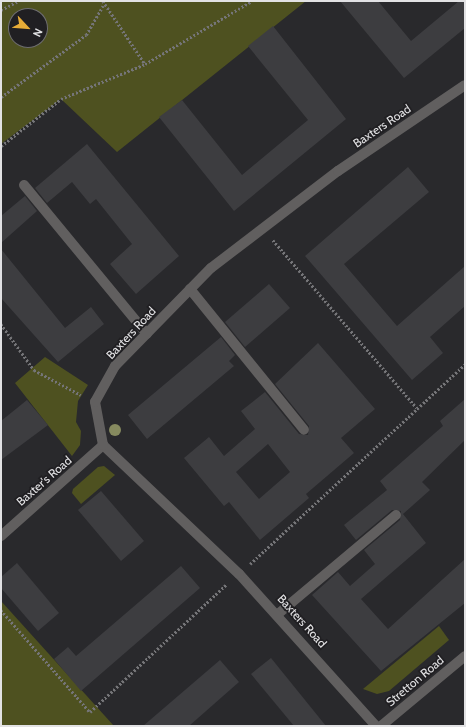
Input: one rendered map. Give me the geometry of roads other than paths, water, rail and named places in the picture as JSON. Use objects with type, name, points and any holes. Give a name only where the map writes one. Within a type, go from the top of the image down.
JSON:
[{"type":"street","name":"Baxters Road","points":[[376,726],[278,614],[104,445],[95,402],[115,366],[210,268],[338,171],[465,85]]},
{"type":"street","points":[[24,185],[147,334]]},
{"type":"street","points":[[190,289],[304,430]]},
{"type":"street","name":"Baxter's Road","points":[[1,536],[104,445]]},
{"type":"street","points":[[278,614],[396,515]]},
{"type":"street","name":"Stretton Road","points":[[381,726],[465,656]]}]
